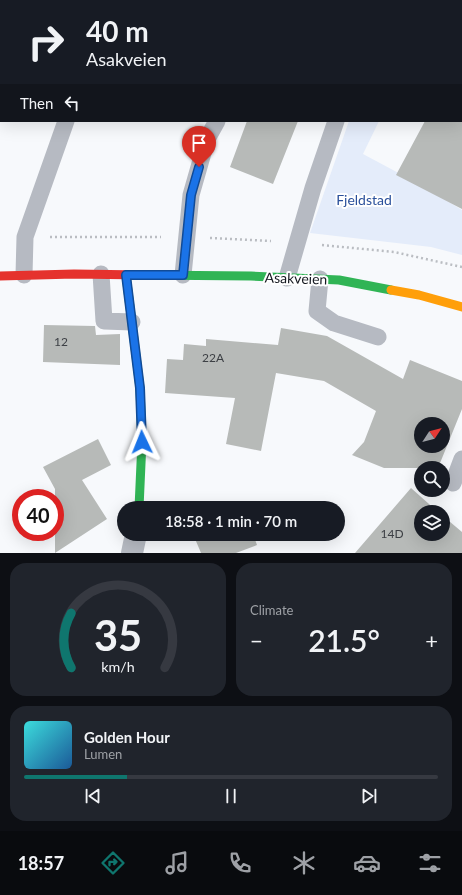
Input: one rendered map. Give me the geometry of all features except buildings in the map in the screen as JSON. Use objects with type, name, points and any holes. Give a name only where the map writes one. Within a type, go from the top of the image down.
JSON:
[{"type":"main road","name":"Asakveien","points":[[0,276],[101,274],[340,280],[419,295],[462,307]]},
{"type":"main road","points":[[126,275],[140,388],[142,442],[139,501]]},
{"type":"street","points":[[132,553],[135,541]]},
{"type":"lane","points":[[24,276],[25,237],[66,122]]},
{"type":"lane","points":[[183,275],[191,195],[207,139],[216,122]]},
{"type":"lane","points":[[287,278],[313,188],[336,122]]},
{"type":"lane","points":[[101,274],[104,321],[132,322]]},
{"type":"lane","points":[[320,279],[317,311],[334,323],[378,337]]},
{"type":"lane","points":[[453,483],[462,459]]},
{"type":"path","points":[[25,237],[187,237],[297,242],[394,252],[462,267]]},
{"type":"green space","name":"Fjeldstad","points":[[349,122],[379,122],[363,154],[421,185],[462,210],[462,255],[431,247],[310,233]]},
{"type":"traffic: fast","points":[[126,275],[140,388],[142,441],[139,501]]},
{"type":"traffic: fast","points":[[144,275],[251,276],[339,280],[391,290]]},
{"type":"traffic: slow","points":[[391,290],[419,295],[462,307]]},
{"type":"traffic: jam","points":[[0,276],[74,274],[144,275]]},
{"type":"route","points":[[142,442],[140,388],[126,275],[183,275],[191,195],[199,167]]}]
